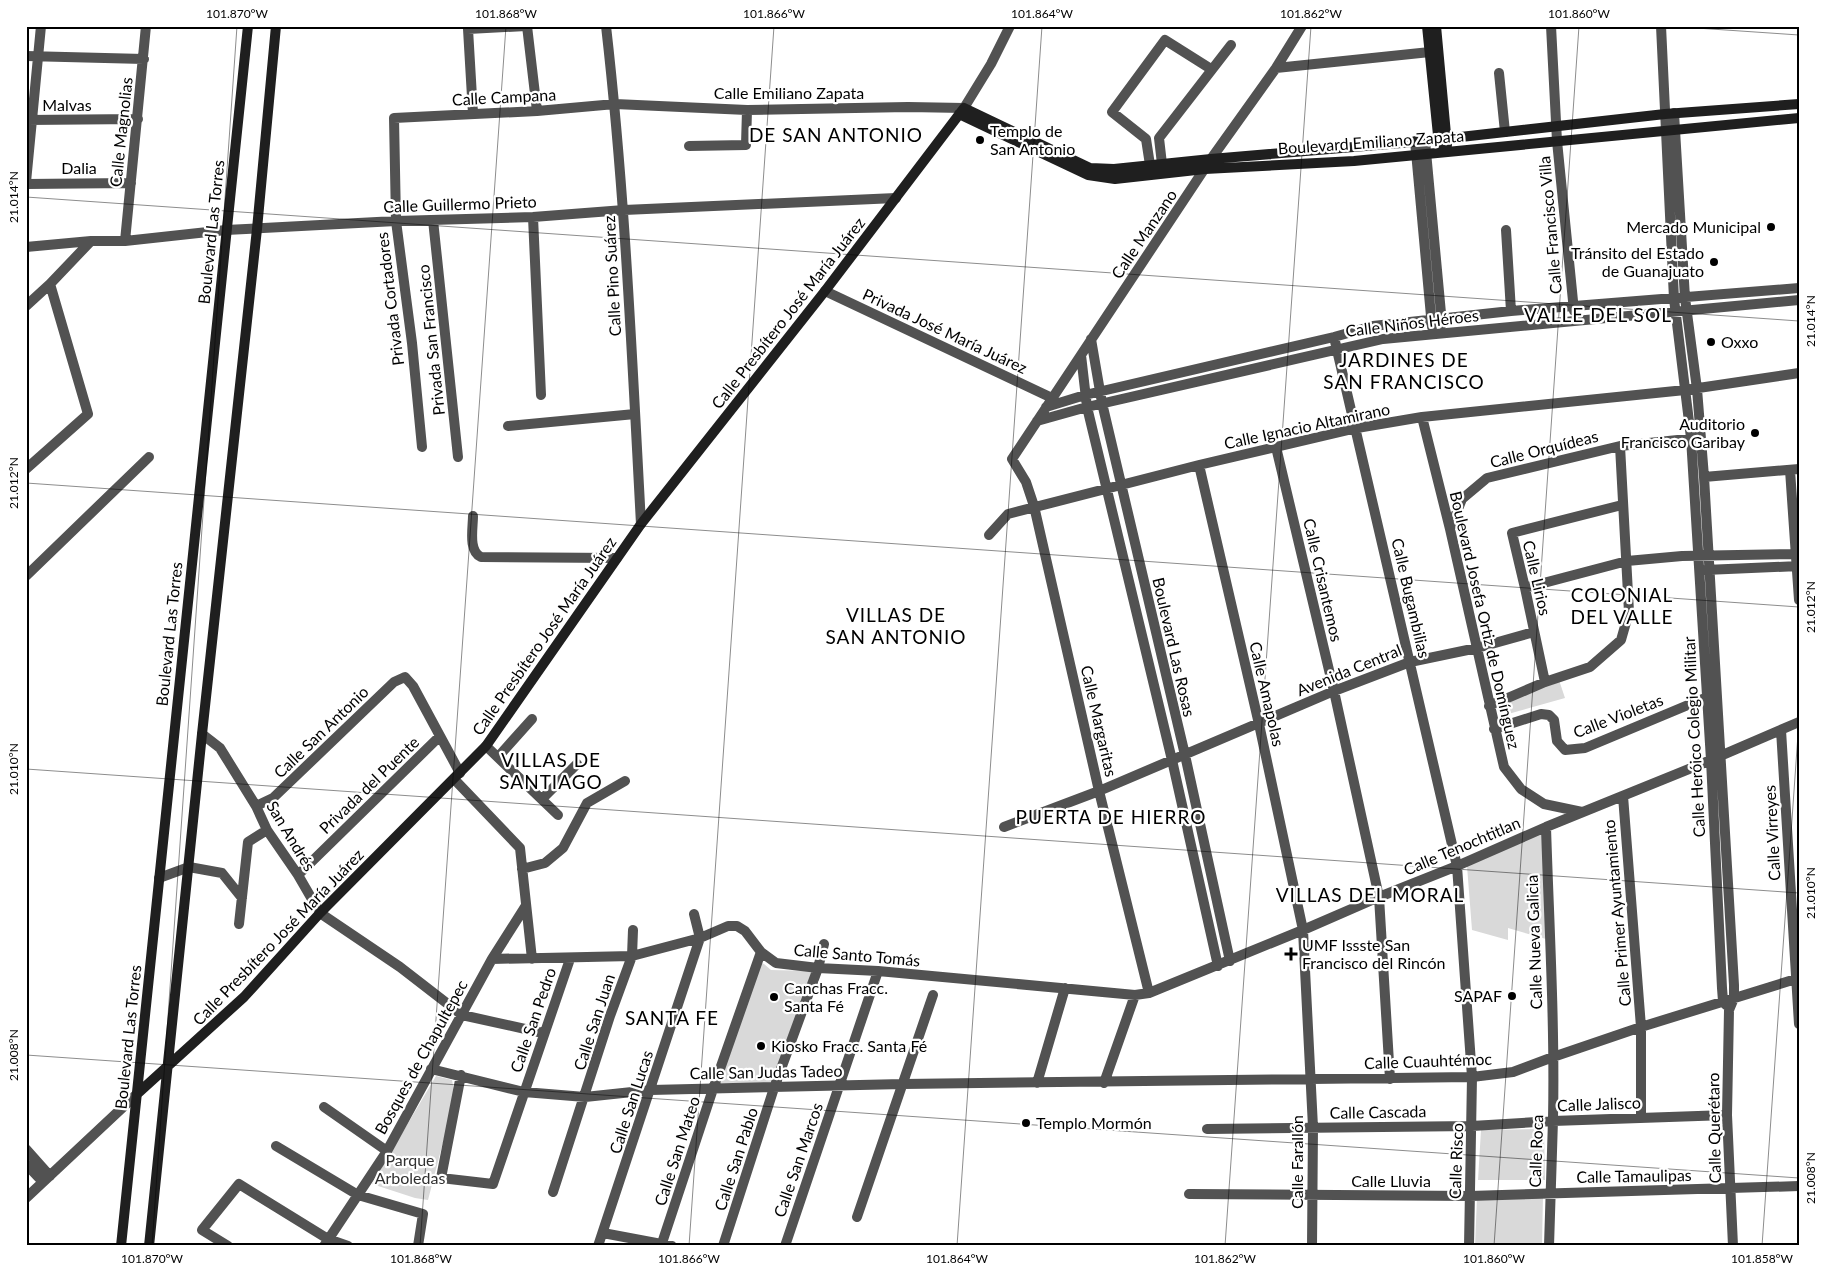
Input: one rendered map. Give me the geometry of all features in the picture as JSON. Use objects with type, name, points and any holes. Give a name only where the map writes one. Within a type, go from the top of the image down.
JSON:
[{"type":"street","points":[[26,183],[30,120],[41,26]]},
{"type":"street","name":"Calle Magnolias","points":[[125,241],[146,26]]},
{"type":"street","name":"Boulevard Las Torres","points":[[121,1246],[163,876],[226,230],[248,26]]},
{"type":"street","points":[[149,1246],[257,229],[276,26]]},
{"type":"street","points":[[473,114],[468,28],[527,26],[537,110]]},
{"type":"street","name":"Calle Pino Suárez","points":[[606,26],[624,210],[641,524]]},
{"type":"street","name":"Calle Presbítero José María Juárez","points":[[26,1198],[244,997],[320,913],[486,746],[641,524],[825,291],[961,111],[991,64],[1010,26]]},
{"type":"street","name":"Calle Manzano","points":[[1012,459],[1205,168],[1276,68],[1302,26]]},
{"type":"street","points":[[1427,26],[1443,139]]},
{"type":"street","points":[[1436,26],[1444,153]]},
{"type":"street","name":"Calle Francisco Villa","points":[[1551,26],[1557,141],[1575,320]]},
{"type":"street","name":"Calle Heróico Colegio Militar","points":[[1661,26],[1685,298],[1697,388],[1698,555],[1704,570],[1734,998]]},
{"type":"street","points":[[1150,165],[1146,139],[1112,112],[1165,40],[1211,69]]},
{"type":"street","points":[[1162,164],[1159,138],[1231,45]]},
{"type":"street","points":[[1276,68],[1430,52]]},
{"type":"street","points":[[26,56],[144,59]]},
{"type":"street","points":[[1499,74],[1505,132]]},
{"type":"street","name":"Calle Campana","points":[[394,118],[615,104]]},
{"type":"street","name":"Calle Emiliano Zapata","points":[[615,104],[747,110],[908,107],[961,111]]},
{"type":"street","name":"Boulevard Emiliano Zapata","points":[[961,111],[1090,168],[1114,169],[1443,139],[1669,113],[1799,104]]},
{"type":"street","points":[[689,146],[746,145],[747,110]]},
{"type":"street","name":"Boulevard Emiliano Zapata","points":[[961,111],[1088,176],[1115,179],[1205,168],[1354,161],[1444,153],[1799,118]]},
{"type":"street","name":"Privada Cortadores","points":[[394,118],[396,220],[412,343],[422,447]]},
{"type":"street","name":"Malvas","points":[[30,120],[138,119]]},
{"type":"street","name":"Calle Heróico Colegio Militar","points":[[1670,130],[1675,312],[1685,390],[1704,477],[1709,555],[1704,570]]},
{"type":"street","points":[[1146,139],[1159,138]]},
{"type":"street","points":[[1420,141],[1438,333]]},
{"type":"street","name":"Dalia","points":[[26,183],[131,183]]},
{"type":"street","name":"Calle Guillermo Prieto","points":[[26,247],[91,241],[125,241],[226,230],[396,220],[533,217],[624,210],[896,198]]},
{"type":"street","points":[[533,217],[541,395]]},
{"type":"street","name":"Privada San Francisco","points":[[433,220],[458,457]]},
{"type":"street","points":[[1506,230],[1511,311]]},
{"type":"street","points":[[26,306],[91,241]]},
{"type":"street","points":[[26,469],[88,414],[50,284]]},
{"type":"street","name":"Calle Niños Héroes","points":[[1049,403],[1100,393],[1373,326],[1511,311],[1799,288]]},
{"type":"street","name":"Privada José María Juárez","points":[[825,291],[1049,403]]},
{"type":"street","name":"Calle Niños Héroes","points":[[1037,421],[1102,403],[1383,338],[1799,300]]},
{"type":"street","name":"Calle Bugambilias","points":[[1334,337],[1357,428],[1457,866],[1472,1077]]},
{"type":"street","name":"Boulevard Las Rosas","points":[[1091,339],[1100,393],[1120,486],[1185,755],[1230,961]]},
{"type":"street","name":"Boulevard Las Rosas","points":[[1081,355],[1087,407],[1172,760],[1218,966]]},
{"type":"street","name":"Calle Ignacio Altamirano","points":[[989,535],[1008,514],[1034,506],[1357,428],[1422,417],[1685,390],[1799,373]]},
{"type":"street","points":[[508,426],[635,414]]},
{"type":"street","name":"Boulevard Josefa Ortiz de Domínguez","points":[[1422,417],[1450,529],[1504,767],[1521,789],[1544,804],[1583,812]]},
{"type":"street","name":"Calle Orquídeas","points":[[1450,529],[1462,499],[1487,478],[1620,446],[1696,438]]},
{"type":"street","points":[[1489,706],[1545,682],[1590,667],[1621,640],[1629,612],[1620,446]]},
{"type":"street","name":"Calle Crisantemos","points":[[1276,447],[1334,691],[1379,897],[1390,1079]]},
{"type":"street","points":[[26,576],[149,457]]},
{"type":"street","name":"Calle Margaritas","points":[[1012,459],[1026,482],[1034,506],[1099,791],[1149,993]]},
{"type":"street","name":"Calle Amapolas","points":[[1199,465],[1259,724],[1303,930],[1311,1079]]},
{"type":"street","points":[[1704,477],[1794,470],[1799,600]]},
{"type":"street","name":"Calle Lirios","points":[[1545,682],[1512,533],[1622,505]]},
{"type":"street","points":[[473,516],[473,550],[480,557],[617,558]]},
{"type":"street","points":[[1525,588],[1627,562],[1698,555],[1797,554]]},
{"type":"street","points":[[1704,570],[1798,566]]},
{"type":"street","name":"Avenida Central","points":[[1004,827],[1099,791],[1334,691],[1410,662],[1477,648],[1534,632]]},
{"type":"street","name":"Calle San Antonio","points":[[256,806],[273,798],[394,682],[405,677],[413,686],[439,737]]},
{"type":"street","name":"Calle Violetas","points":[[1494,729],[1541,714],[1549,714],[1554,720],[1557,741],[1565,750],[1585,748],[1712,695]]},
{"type":"street","points":[[498,757],[532,719]]},
{"type":"street","name":"Calle Tenochtitlan","points":[[1135,995],[1149,993],[1218,966],[1799,722]]},
{"type":"street","name":"Calle Virreyes","points":[[1781,730],[1799,1024]]},
{"type":"street","name":"San Andrés","points":[[202,734],[220,748],[256,806],[267,830],[298,875],[320,913],[400,968],[462,1015]]},
{"type":"street","points":[[439,737],[457,776],[520,848],[532,959]]},
{"type":"street","name":"Privada del Puente","points":[[298,875],[439,737]]},
{"type":"street","points":[[486,746],[558,815]]},
{"type":"street","name":"Calle Heróico Colegio Militar","points":[[1716,758],[1726,1005]]},
{"type":"street","points":[[542,799],[577,764]]},
{"type":"street","points":[[522,869],[545,863],[563,848],[587,803],[625,781]]},
{"type":"street","name":"Calle Primer Ayuntamiento","points":[[1623,796],[1641,1027],[1641,1118]]},
{"type":"street","name":"Calle Nueva Galicia","points":[[1546,827],[1553,1057]]},
{"type":"street","points":[[238,924],[248,842],[267,830]]},
{"type":"street","points":[[163,876],[189,867],[222,873],[242,898]]},
{"type":"street","name":"Bosques de Chapultepec","points":[[326,1242],[387,1151],[492,959],[525,907]]},
{"type":"street","points":[[694,914],[700,938]]},
{"type":"street","name":"Calle Santo Tomás","points":[[492,959],[632,956],[700,938],[728,926],[737,926],[745,931],[761,952],[776,963],[1135,995]]},
{"type":"street","name":"Calle San Juan","points":[[553,1192],[632,956],[633,930]]},
{"type":"street","name":"Calle San Lucas","points":[[598,1246],[700,938]]},
{"type":"street","name":"Calle San Pablo","points":[[723,1246],[774,1088],[818,968],[824,944]]},
{"type":"street","name":"Calle San Mateo","points":[[665,1245],[713,1089],[761,952]]},
{"type":"street","name":"Calle San Pedro","points":[[461,1076],[441,1178],[493,1184],[570,958]]},
{"type":"street","name":"Calle San Marcos","points":[[785,1246],[878,971]]},
{"type":"street","name":"Calle Cuauhtémoc","points":[[1104,1083],[1472,1077],[1513,1072],[1641,1027],[1726,1005],[1734,998],[1797,978]]},
{"type":"street","points":[[1037,1083],[1065,988]]},
{"type":"street","points":[[857,1217],[933,995]]},
{"type":"street","points":[[1104,1083],[1135,995]]},
{"type":"street","name":"Calle Querétaro","points":[[1726,1005],[1727,1115],[1733,1246]]},
{"type":"street","points":[[462,1015],[544,1032]]},
{"type":"street","name":"Calle Roca","points":[[1549,1246],[1553,1057]]},
{"type":"street","name":"Calle San Judas Tadeo","points":[[431,1069],[524,1092],[585,1097],[651,1090],[903,1084],[1104,1083]]},
{"type":"street","name":"Calle Risco","points":[[1469,1246],[1472,1077]]},
{"type":"street","name":"Calle Farallón","points":[[1311,1079],[1313,1128],[1312,1246]]},
{"type":"street","points":[[324,1107],[387,1151]]},
{"type":"street","name":"Calle Jalisco","points":[[1472,1126],[1553,1121],[1727,1115]]},
{"type":"street","name":"Calle Cascada","points":[[1207,1129],[1472,1126]]},
{"type":"street","points":[[276,1146],[358,1194],[423,1214],[418,1246]]},
{"type":"street","points":[[28,1157],[46,1179]]},
{"type":"street","points":[[228,1246],[202,1230],[239,1184],[326,1242],[348,1246]]},
{"type":"street","name":"Calle Tamaulipas","points":[[1470,1196],[1799,1186]]},
{"type":"street","name":"Calle Lluvia","points":[[1189,1194],[1470,1196]]},
{"type":"street","points":[[603,1233],[665,1245]]},
{"type":"green space","points":[[1559,680],[1565,698],[1501,716],[1497,705]]},
{"type":"green space","points":[[1543,831],[1546,939],[1508,928],[1508,940],[1472,930],[1467,866]]},
{"type":"green space","points":[[759,962],[771,970],[812,971],[772,1084],[720,1083]]},
{"type":"green space","name":"Parque Arboledas","points":[[436,1076],[452,1080],[455,1096],[428,1200],[415,1198],[372,1184]]},
{"type":"green space","points":[[1544,1129],[1545,1180],[1478,1180],[1481,1130]]},
{"type":"green space","points":[[1543,1195],[1542,1246],[1475,1246],[1477,1197]]},
{"type":"place","name":"Templo de San Antonio","points":[[980,140]]},
{"type":"place","name":"Mercado Municipal","points":[[1771,227]]},
{"type":"place","name":"Tránsito del Estado de Guanajuato","points":[[1714,262]]},
{"type":"place","name":"Oxxo","points":[[1711,342]]},
{"type":"place","name":"Auditorio Francisco Garibay","points":[[1755,433]]},
{"type":"place","name":"UMF Issste San Francisco del Rincón","points":[[1291,954]]},
{"type":"place","name":"SAPAF","points":[[1512,996]]},
{"type":"place","name":"Canchas Fracc. Santa Fé","points":[[774,997]]},
{"type":"place","name":"Kiosko Fracc. Santa Fé","points":[[761,1046]]},
{"type":"place","name":"Templo Mormón","points":[[1026,1123]]},
{"type":"district","name":"DE SAN ANTONIO","points":[[836,135]]},
{"type":"district","name":"VALLE DEL SOL","points":[[1598,315]]},
{"type":"district","name":"JARDINES DE SAN FRANCISCO","points":[[1404,371]]},
{"type":"district","name":"COLONIAL DEL VALLE","points":[[1622,606]]},
{"type":"district","name":"VILLAS DE SAN ANTONIO","points":[[896,626]]},
{"type":"district","name":"VILLAS DE SANTIAGO","points":[[551,771]]},
{"type":"district","name":"PUERTA DE HIERRO","points":[[1111,817]]},
{"type":"district","name":"VILLAS DEL MORAL","points":[[1370,895]]},
{"type":"district","name":"SANTA FE","points":[[672,1018]]}]
